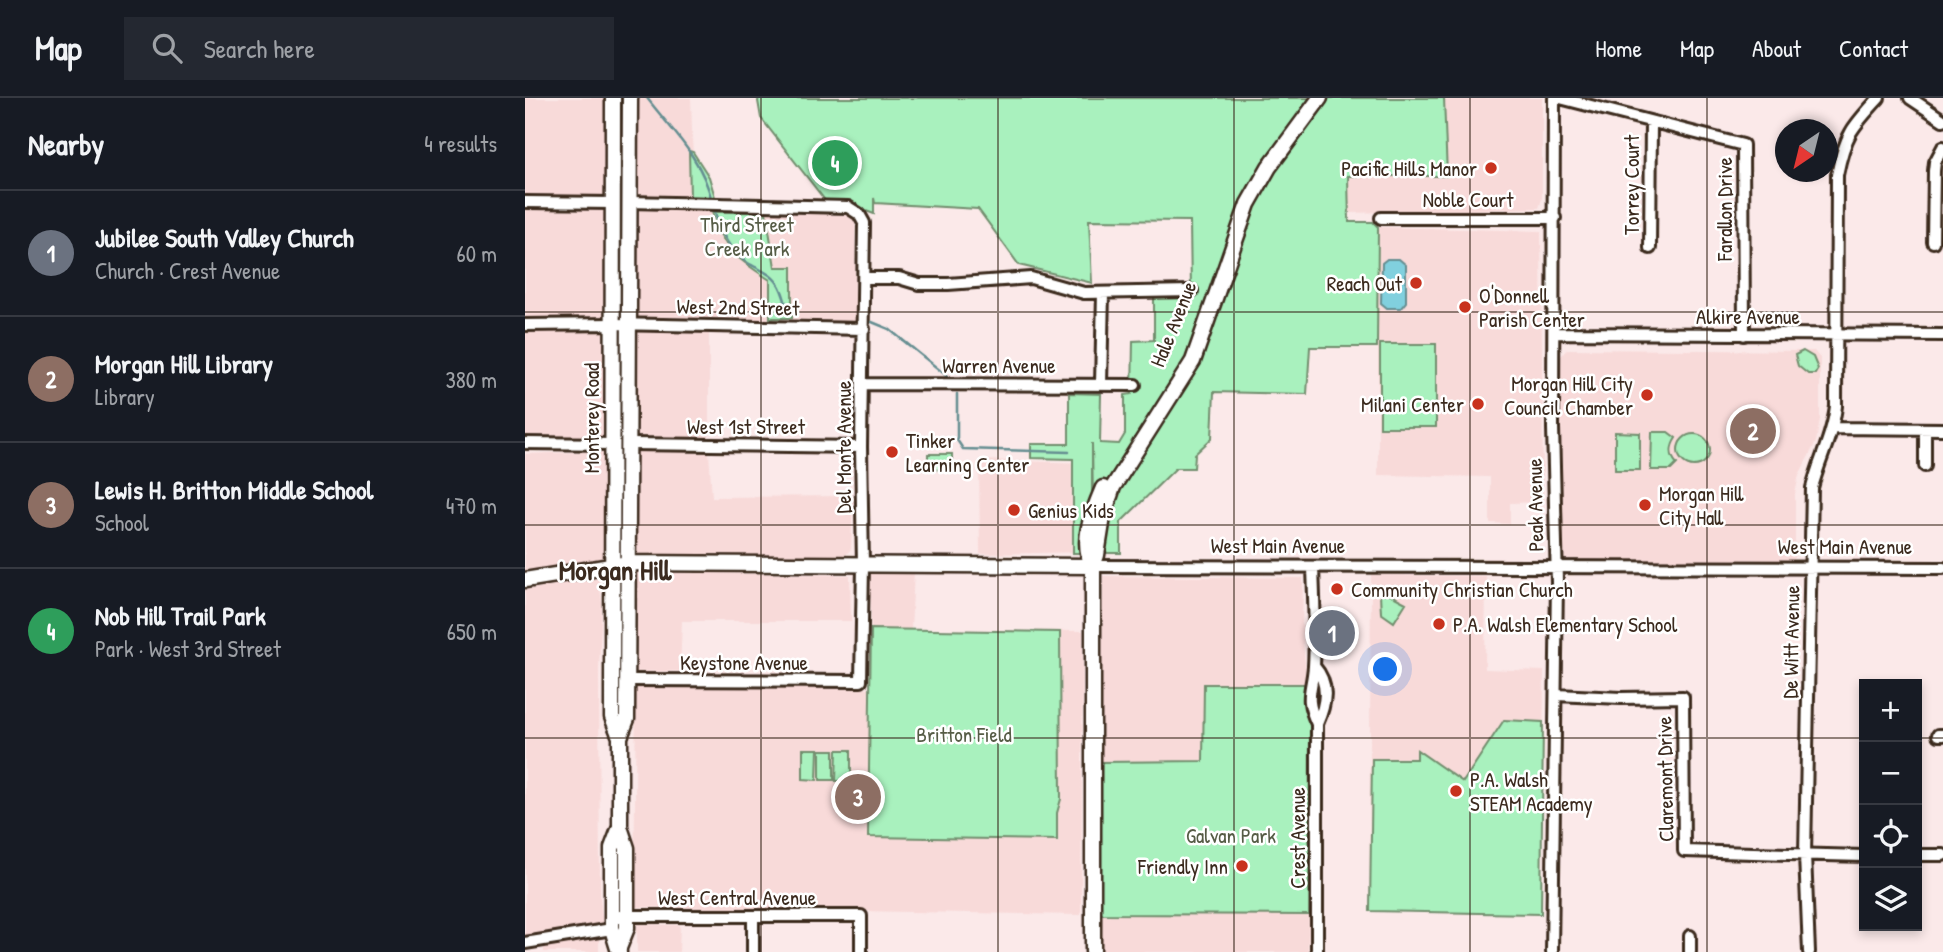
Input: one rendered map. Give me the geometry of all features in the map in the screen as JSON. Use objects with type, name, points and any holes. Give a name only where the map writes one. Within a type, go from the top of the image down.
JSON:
[{"type":"main road","name":"Monterey Road","points":[[613,98],[612,717],[620,737]]},
{"type":"main road","name":"Monterey Road","points":[[619,950],[627,928],[617,920],[612,848],[620,827],[620,737],[627,719],[628,680],[630,98]]},
{"type":"main road","name":"Hale Avenue","points":[[1093,566],[1087,554],[1089,528],[1105,483],[1171,384],[1185,358],[1240,200],[1262,161],[1309,98]]},
{"type":"main road","name":"Hale Avenue","points":[[1093,952],[1093,566],[1103,517],[1113,487],[1193,361],[1248,204],[1269,167],[1320,98]]},
{"type":"main road","name":"West Main Avenue","points":[[525,580],[629,563],[1093,566]]},
{"type":"street","name":"Peak Avenue","points":[[1552,952],[1556,695],[1553,428],[1554,98]]},
{"type":"street","name":"Farallon Drive","points":[[1560,98],[1743,145],[1745,335]]},
{"type":"street","name":"De Witt Avenue","points":[[1809,952],[1805,855],[1812,488],[1818,462],[1834,428],[1836,406],[1837,175],[1843,146],[1854,125],[1879,98]]},
{"type":"street","points":[[1910,98],[1943,120]]},
{"type":"street","name":"Torrey Court","points":[[1650,248],[1651,122]]},
{"type":"street","points":[[1933,242],[1934,171],[1943,147]]},
{"type":"street","points":[[525,202],[613,202]]},
{"type":"street","name":"Del Monte Avenue","points":[[628,202],[848,207],[859,214],[864,223],[861,681]]},
{"type":"street","name":"Noble Court","points":[[1381,218],[1555,218]]},
{"type":"street","points":[[864,278],[899,278],[919,284],[1031,278],[1084,293],[1192,291]]},
{"type":"street","points":[[1101,384],[1103,293]]},
{"type":"street","name":"West 2nd Street","points":[[525,325],[863,329]]},
{"type":"street","name":"Alkire Avenue","points":[[1553,333],[1943,335]]},
{"type":"street","name":"Warren Avenue","points":[[862,384],[1135,385]]},
{"type":"street","points":[[1834,428],[1943,429]]},
{"type":"street","points":[[1925,429],[1925,466]]},
{"type":"street","points":[[525,443],[612,444]]},
{"type":"street","name":"West 1st Street","points":[[630,444],[861,447]]},
{"type":"street","name":"West Main Avenue","points":[[1093,566],[1943,568]]},
{"type":"street","name":"Crest Avenue","points":[[1313,567],[1314,667],[1309,705],[1317,724]]},
{"type":"street","name":"Crest Avenue","points":[[1314,667],[1321,675],[1325,696],[1317,724],[1317,952]]},
{"type":"street","name":"Keystone Avenue","points":[[628,680],[861,681]]},
{"type":"street","name":"Claremont Drive","points":[[1556,695],[1683,697],[1684,851],[1859,856]]},
{"type":"street","points":[[1922,855],[1943,855]]},
{"type":"street","points":[[753,916],[753,952]]},
{"type":"street","name":"West Central Avenue","points":[[525,943],[617,920],[861,916],[861,952]]},
{"type":"street","points":[[1690,936],[1690,952]]},
{"type":"shaded area","points":[[525,98],[609,98],[607,193],[602,196],[525,195]]},
{"type":"shaded area","points":[[636,98],[691,98],[694,194],[722,206],[855,216],[855,323],[725,318],[709,334],[709,452],[712,497],[853,496],[851,549],[844,557],[639,555],[632,549]]},
{"type":"shaded area","points":[[1445,98],[1542,98],[1542,199],[1539,208],[1349,213],[1348,176],[1446,176]]},
{"type":"shaded area","points":[[525,209],[608,210],[606,320],[525,319]]},
{"type":"shaded area","points":[[1378,227],[1541,231],[1543,502],[1510,503],[1510,524],[1490,523],[1490,477],[1378,475]]},
{"type":"shaded area","points":[[601,329],[607,334],[607,435],[601,438],[525,438],[525,332]]},
{"type":"shaded area","points":[[1567,349],[1814,351],[1820,358],[1820,419],[1816,442],[1799,475],[1795,494],[1795,558],[1787,567],[1564,566],[1558,561],[1559,359]]},
{"type":"shaded area","points":[[605,451],[609,457],[608,554],[602,562],[525,575],[525,454]]},
{"type":"shaded area","points":[[979,460],[1090,463],[1090,552],[980,554]]},
{"type":"shaded area","points":[[868,571],[914,572],[911,629],[1083,631],[1081,915],[634,907],[636,685],[870,688],[871,607]]},
{"type":"shaded area","points":[[635,572],[850,575],[851,621],[682,621],[680,671],[634,672]]},
{"type":"shaded area","name":"P.A. Walsh STEAM Academy","points":[[1371,575],[1486,576],[1485,669],[1544,671],[1541,912],[1369,911]]},
{"type":"shaded area","points":[[1103,576],[1303,578],[1302,631],[1307,684],[1204,684],[1204,761],[1100,762]]},
{"type":"shaded area","points":[[597,578],[602,603],[599,669],[600,896],[603,928],[525,938],[525,590]]},
{"type":"shaded area","points":[[1100,914],[1309,915],[1308,952],[1100,952]]},
{"type":"shaded area","points":[[637,924],[680,925],[679,952],[637,952]]},
{"type":"shaded area","points":[[599,934],[599,952],[544,952],[544,943]]},
{"type":"green space","points":[[759,98],[1444,98],[1447,176],[1348,176],[1349,222],[1373,222],[1378,227],[1377,347],[1310,347],[1307,394],[1214,392],[1212,438],[1195,454],[1194,468],[1176,468],[1121,522],[1121,553],[1094,553],[1092,443],[1092,553],[1073,553],[1073,459],[1031,458],[1031,444],[1069,444],[1069,393],[1101,394],[1100,443],[1119,444],[1125,434],[1125,395],[1132,394],[1133,341],[1154,340],[1154,292],[1191,292],[1190,221],[1089,220],[1092,283],[1019,265],[978,209],[875,203],[874,198],[874,214],[853,206],[828,204],[761,118]]},
{"type":"green space","name":"Third Street Creek Park","points":[[689,151],[693,152],[709,177],[715,197],[690,197]]},
{"type":"green space","name":"Third Street Creek Park","points":[[712,212],[766,212],[775,267],[792,267],[792,318],[770,318],[770,280],[733,253],[721,236]]},
{"type":"green space","points":[[1380,344],[1436,344],[1436,427],[1380,427]]},
{"type":"green space","points":[[1803,351],[1813,357],[1818,369],[1815,374],[1808,374],[1798,366],[1795,355]]},
{"type":"green space","points":[[1615,432],[1640,433],[1640,470],[1615,470]]},
{"type":"green space","points":[[1652,432],[1668,432],[1676,438],[1671,451],[1677,464],[1671,470],[1651,470]]},
{"type":"green space","points":[[1694,434],[1706,438],[1710,450],[1706,462],[1694,466],[1682,462],[1678,450],[1682,438]]},
{"type":"green space","points":[[928,454],[952,454],[952,463],[947,463],[947,470],[928,469]]},
{"type":"green space","points":[[1380,594],[1391,595],[1406,603],[1394,622],[1381,613]]},
{"type":"green space","name":"Britton Field","points":[[871,629],[1060,632],[1061,799],[1057,813],[1057,840],[868,837]]},
{"type":"green space","name":"Galvan Park","points":[[1204,684],[1307,684],[1310,721],[1309,915],[1100,914],[1100,762],[1203,761]]},
{"type":"green space","points":[[1504,720],[1543,722],[1541,914],[1370,911],[1372,759],[1417,759],[1417,750],[1463,782]]},
{"type":"green space","points":[[803,749],[818,749],[817,780],[803,779]]},
{"type":"green space","points":[[820,750],[834,750],[834,780],[820,780]]},
{"type":"green space","points":[[837,750],[851,750],[851,781],[836,781]]},
{"type":"water","points":[[1387,259],[1399,259],[1406,265],[1406,302],[1401,308],[1387,308],[1381,303],[1382,263]]},
{"type":"waterway","points":[[647,98],[694,158],[712,201]]},
{"type":"waterway","points":[[714,208],[730,246],[741,258],[776,281],[788,312]]},
{"type":"waterway","points":[[872,322],[889,329],[947,376]]},
{"type":"waterway","points":[[957,394],[957,440],[963,449],[1069,452]]},
{"type":"place","name":"Nob Hill Trail Park","points":[[835,163]]},
{"type":"place","name":"Pacific Hills Manor","points":[[1491,168]]},
{"type":"place","name":"Reach Out","points":[[1416,283]]},
{"type":"place","name":"O'Donnell Parish Center","points":[[1465,307]]},
{"type":"place","name":"Morgan Hill City Council Chamber","points":[[1647,395]]},
{"type":"place","name":"Milani Center","points":[[1478,404]]},
{"type":"place","name":"Morgan Hill Library","points":[[1753,431]]},
{"type":"place","name":"Tinker Learning Center","points":[[892,452]]},
{"type":"place","name":"Morgan Hill City Hall","points":[[1645,505]]},
{"type":"place","name":"Genius Kids","points":[[1014,510]]},
{"type":"place","name":"Community Christian Church","points":[[1337,589]]},
{"type":"place","name":"P.A. Walsh Elementary School","points":[[1439,624]]},
{"type":"place","name":"Jubilee South Valley Church","points":[[1332,633]]},
{"type":"place","name":"P.A. Walsh STEAM Academy","points":[[1456,791]]},
{"type":"place","name":"Lewis H. Britton Middle School","points":[[858,797]]},
{"type":"place","name":"Friendly Inn","points":[[1242,866]]},
{"type":"district","name":"Morgan Hill","points":[[615,570]]}]
